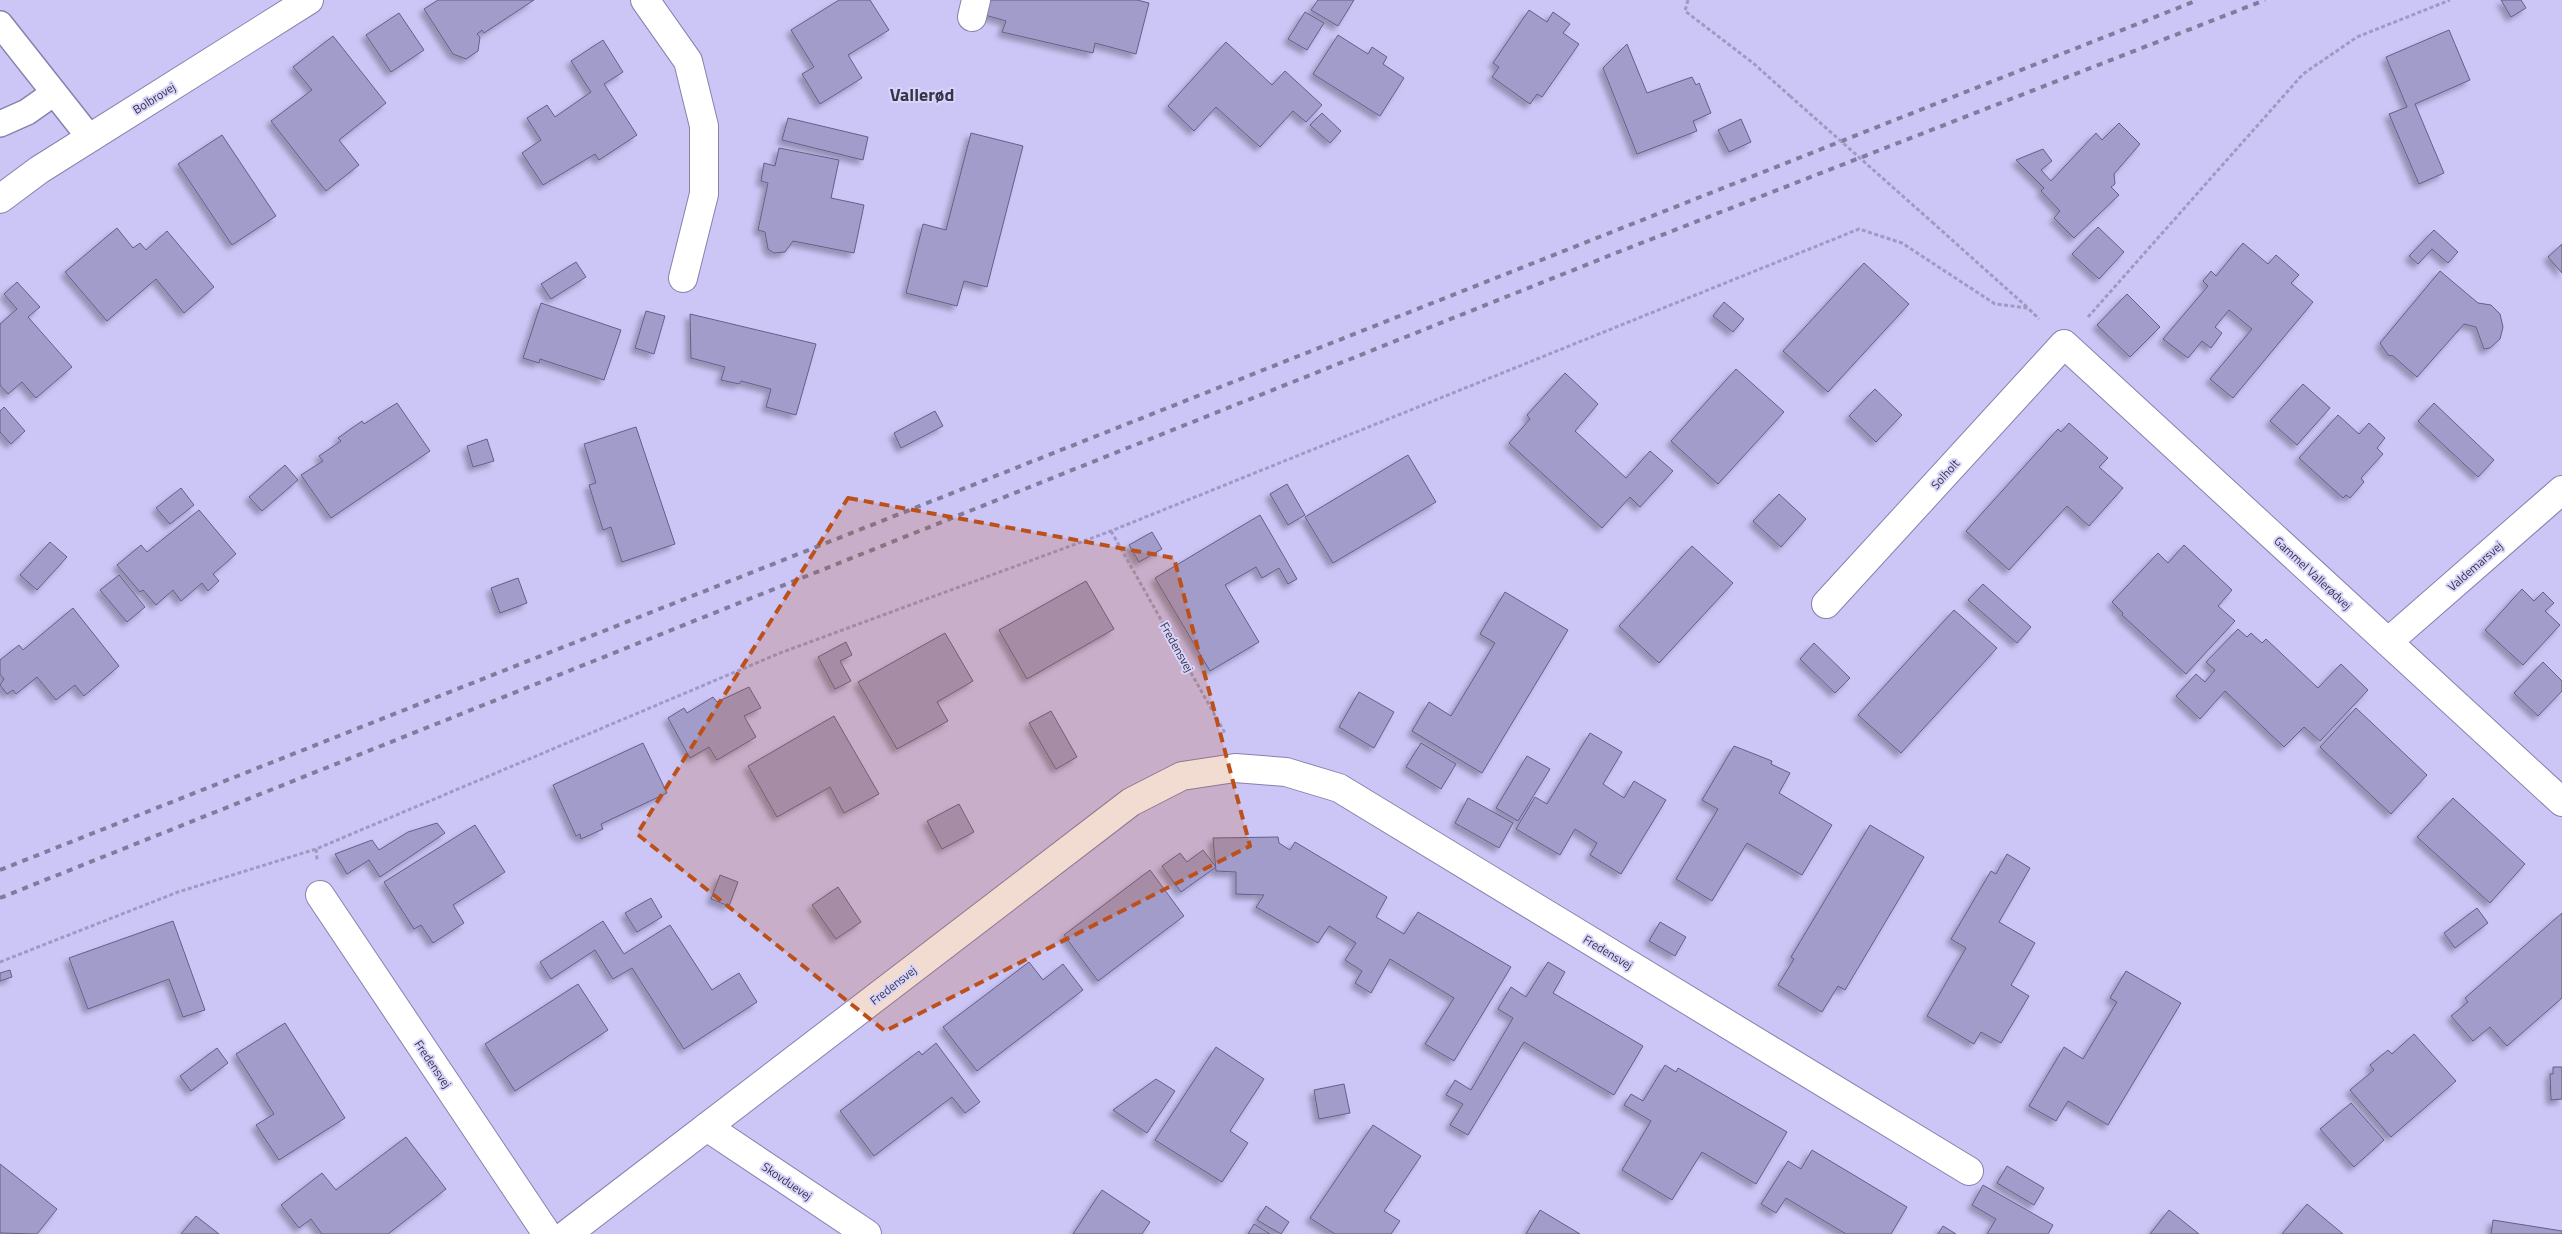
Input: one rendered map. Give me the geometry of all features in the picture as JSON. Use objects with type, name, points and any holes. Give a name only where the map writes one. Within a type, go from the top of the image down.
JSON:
[{"type":"street","name":"Bolbrovej","points":[[0,199],[39,170],[309,0]]},
{"type":"street","points":[[644,0],[688,61],[704,126],[704,194],[682,278]]},
{"type":"street","name":"Solholt","points":[[1826,604],[2064,344]]},
{"type":"street","name":"Gammel Vallerødvej","points":[[2064,344],[2562,802]]},
{"type":"street","name":"Valdemarsvej","points":[[2388,642],[2562,490]]},
{"type":"street","name":"Fredensvej","points":[[567,1234],[1130,802],[1182,776],[1235,768],[1286,772],[1339,788],[1969,1171]]},
{"type":"street","name":"Fredensvej","points":[[320,895],[547,1234]]},
{"type":"street","name":"Skovduevej","points":[[707,1127],[867,1234]]},
{"type":"lane","points":[[0,24],[90,138]]},
{"type":"lane","points":[[0,124],[27,112],[54,92]]},
{"type":"path","points":[[1688,0],[1685,11],[1753,63],[2028,308],[2064,344],[2304,74],[2357,37],[2450,0]]},
{"type":"path","points":[[0,962],[178,892],[316,848],[780,653],[1111,531],[1859,229],[1902,243],[1996,304],[2028,308]]},
{"type":"path","name":"Fredensvej","points":[[1111,531],[1227,736],[1235,768]]},
{"type":"highlighted area","points":[[848,498],[1174,558],[1250,846],[885,1031],[637,834]]},
{"type":"building","points":[[438,0],[534,0],[484,33],[482,30],[477,34],[480,37],[478,51],[466,59],[453,54],[424,9]]},
{"type":"building","points":[[839,0],[870,0],[889,30],[848,55],[862,78],[820,104],[802,74],[814,67],[791,30]]},
{"type":"building","points":[[989,0],[1137,0],[1149,3],[1136,54],[1095,43],[1093,53],[1002,32],[1006,21],[985,15]]},
{"type":"building","points":[[1318,0],[1354,0],[1338,26],[1311,10]]},
{"type":"building","points":[[2501,0],[2521,0],[2526,8],[2511,17]]},
{"type":"building","points":[[1529,10],[1547,22],[1553,12],[1570,24],[1563,33],[1579,44],[1542,97],[1537,94],[1530,104],[1492,77],[1499,67],[1493,63]]},
{"type":"building","points":[[1305,12],[1324,23],[1307,50],[1288,39]]},
{"type":"building","points":[[399,13],[424,50],[391,72],[366,35]]},
{"type":"building","points":[[2449,30],[2470,80],[2415,104],[2444,173],[2419,184],[2389,114],[2407,107],[2386,57]]},
{"type":"building","points":[[1338,35],[1368,54],[1372,47],[1387,57],[1383,64],[1404,78],[1380,116],[1313,74]]},
{"type":"building","points":[[333,36],[386,103],[339,140],[359,165],[326,191],[271,121],[312,90],[293,67]]},
{"type":"building","points":[[603,40],[623,72],[604,84],[637,135],[599,160],[595,154],[543,185],[522,153],[541,140],[527,118],[547,105],[555,117],[591,92],[571,61]]},
{"type":"building","points":[[1226,42],[1272,85],[1285,71],[1322,105],[1306,122],[1293,111],[1260,147],[1216,107],[1194,131],[1168,106]]},
{"type":"building","points":[[1627,44],[1647,93],[1692,77],[1696,85],[1699,83],[1711,113],[1693,121],[1697,131],[1637,154],[1603,68]]},
{"type":"building","points":[[1322,113],[1341,131],[1330,143],[1310,125]]},
{"type":"building","points":[[788,118],[868,137],[863,160],[782,140]]},
{"type":"building","points":[[1741,119],[1751,142],[1729,152],[1718,130]]},
{"type":"building","points":[[2119,123],[2140,144],[2114,174],[2115,184],[2111,187],[2119,195],[2074,238],[2054,218],[2060,211],[2041,191],[2044,188],[2016,160],[2043,149],[2052,161],[2041,170],[2051,181],[2096,133],[2102,140]]},
{"type":"building","points":[[971,133],[1023,146],[987,287],[964,281],[957,306],[906,293],[923,224],[946,230]]},
{"type":"building","points":[[222,135],[276,216],[232,245],[178,164]]},
{"type":"building","points":[[779,148],[839,160],[831,198],[864,205],[854,253],[793,241],[785,252],[774,253],[768,249],[765,232],[758,230],[768,183],[761,181],[764,163],[775,166]]},
{"type":"building","points":[[2098,227],[2124,252],[2099,279],[2072,254]]},
{"type":"building","points":[[117,228],[133,248],[140,243],[146,250],[167,231],[214,287],[184,313],[156,279],[107,321],[65,272]]},
{"type":"building","points":[[2434,230],[2458,252],[2448,263],[2432,249],[2418,264],[2409,256]]},
{"type":"building","points":[[2243,243],[2268,264],[2276,255],[2299,275],[2291,283],[2313,302],[2233,398],[2210,379],[2252,329],[2229,310],[2215,327],[2222,333],[2211,348],[2202,341],[2188,358],[2163,339],[2208,286],[2203,281],[2211,271],[2216,276]]},
{"type":"building","points":[[2562,244],[2562,273],[2548,257]]},
{"type":"building","points":[[576,262],[586,277],[551,299],[541,284]]},
{"type":"building","points":[[1864,263],[1909,304],[1828,392],[1783,351]]},
{"type":"building","points":[[2440,271],[2478,303],[2491,305],[2500,314],[2503,327],[2500,339],[2490,348],[2484,349],[2476,327],[2464,324],[2417,377],[2393,356],[2388,355],[2380,343]]},
{"type":"building","points":[[17,282],[40,307],[28,317],[72,367],[36,398],[22,382],[8,394],[0,385],[0,324],[17,309],[4,294]]},
{"type":"building","points":[[2127,294],[2160,327],[2130,357],[2097,325]]},
{"type":"building","points":[[1724,302],[1744,319],[1733,332],[1713,316]]},
{"type":"building","points":[[541,303],[621,330],[604,380],[540,359],[539,363],[523,358]]},
{"type":"building","points":[[646,311],[665,316],[654,354],[635,348]]},
{"type":"building","points":[[690,314],[816,344],[796,415],[766,407],[771,389],[741,381],[739,384],[721,380],[725,367],[691,358]]},
{"type":"building","points":[[1736,369],[1784,412],[1718,484],[1671,441]]},
{"type":"building","points":[[1565,373],[1598,404],[1575,431],[1626,478],[1650,451],[1673,471],[1640,507],[1630,497],[1602,528],[1509,443],[1530,419],[1527,415]]},
{"type":"building","points":[[2303,384],[2330,408],[2297,445],[2270,421]]},
{"type":"building","points":[[1875,389],[1902,415],[1876,442],[1849,416]]},
{"type":"building","points":[[397,403],[430,451],[331,518],[301,475],[323,461],[319,456],[341,441],[338,438],[362,421],[364,424]]},
{"type":"building","points":[[2434,403],[2494,460],[2478,477],[2418,421]]},
{"type":"building","points":[[4,407],[25,431],[11,444],[0,432],[0,411]]},
{"type":"building","points":[[935,411],[943,426],[901,448],[894,433]]},
{"type":"building","points":[[2338,415],[2359,434],[2369,423],[2385,438],[2377,448],[2383,454],[2361,478],[2364,482],[2350,498],[2346,495],[2343,498],[2299,458]]},
{"type":"building","points":[[2069,423],[2108,458],[2099,467],[2123,488],[2089,526],[2067,506],[2009,570],[1966,531],[2058,429],[2061,432]]},
{"type":"building","points":[[636,427],[675,544],[622,562],[611,527],[603,530],[589,485],[596,483],[584,444]]},
{"type":"building","points":[[487,439],[494,461],[473,467],[467,446]]},
{"type":"building","points":[[1408,455],[1436,502],[1333,563],[1305,517]]},
{"type":"building","points":[[285,465],[298,480],[262,511],[249,497]]},
{"type":"building","points":[[1287,484],[1305,515],[1288,525],[1270,494]]},
{"type":"building","points":[[181,488],[194,505],[170,524],[156,508]]},
{"type":"building","points":[[1779,494],[1806,519],[1781,547],[1753,521]]},
{"type":"building","points":[[199,510],[236,554],[213,574],[219,581],[208,591],[202,583],[181,601],[173,590],[156,605],[143,590],[140,592],[117,565],[141,545],[147,552]]},
{"type":"building","points":[[1260,515],[1297,579],[1288,584],[1279,568],[1262,578],[1256,567],[1225,585],[1259,642],[1210,671],[1155,578]]},
{"type":"building","points":[[1152,532],[1162,549],[1139,562],[1129,545]]},
{"type":"building","points":[[50,542],[67,557],[37,590],[20,575]]},
{"type":"building","points":[[2184,545],[2232,590],[2218,606],[2235,621],[2186,674],[2122,615],[2123,613],[2112,602],[2158,553],[2168,563]]},
{"type":"building","points":[[1692,546],[1733,583],[1659,663],[1619,626]]},
{"type":"building","points":[[119,575],[145,607],[127,622],[100,590]]},
{"type":"building","points":[[518,578],[527,603],[500,613],[491,588]]},
{"type":"building","points":[[1086,581],[1114,629],[1027,679],[999,630]]},
{"type":"building","points":[[1983,584],[2031,627],[2017,643],[1968,600]]},
{"type":"building","points":[[2522,589],[2534,601],[2543,592],[2554,603],[2545,611],[2560,625],[2523,665],[2485,630]]},
{"type":"building","points":[[1505,592],[1568,630],[1482,773],[1412,731],[1429,702],[1451,716],[1495,643],[1480,634]]},
{"type":"building","points":[[73,608],[119,666],[84,696],[75,685],[56,700],[37,677],[16,694],[13,690],[7,694],[0,685],[4,679],[0,674],[0,660],[19,645],[23,650]]},
{"type":"building","points":[[1954,610],[1997,648],[1901,753],[1858,715]]},
{"type":"building","points":[[2238,629],[2247,637],[2251,633],[2262,643],[2266,639],[2318,688],[2341,664],[2368,690],[2320,741],[2304,727],[2284,747],[2225,691],[2200,719],[2176,696],[2196,674],[2205,682],[2215,670],[2206,662]]},
{"type":"building","points":[[945,633],[973,681],[937,702],[948,721],[897,749],[858,682]]},
{"type":"building","points":[[846,642],[852,655],[840,661],[851,681],[835,689],[818,657]]},
{"type":"building","points":[[1814,643],[1850,678],[1835,693],[1800,659]]},
{"type":"building","points":[[2543,662],[2562,681],[2562,691],[2538,716],[2514,693]]},
{"type":"building","points":[[749,687],[761,708],[744,716],[756,737],[717,760],[709,747],[690,758],[668,718],[684,708],[687,713],[713,697],[717,702]]},
{"type":"building","points":[[1359,692],[1394,712],[1374,748],[1339,727]]},
{"type":"building","points":[[2356,708],[2427,775],[2391,814],[2320,747]]},
{"type":"building","points":[[1051,711],[1077,757],[1056,769],[1029,723]]},
{"type":"building","points":[[834,716],[879,794],[844,813],[830,787],[777,817],[748,766]]},
{"type":"building","points":[[1590,733],[1622,752],[1603,784],[1624,798],[1634,781],[1666,800],[1621,874],[1590,855],[1597,843],[1575,829],[1560,855],[1516,829],[1535,797],[1547,804]]},
{"type":"building","points":[[643,743],[667,793],[601,824],[603,829],[581,839],[580,834],[576,836],[553,785]]},
{"type":"building","points":[[1421,743],[1456,764],[1441,789],[1406,767]]},
{"type":"building","points":[[1734,746],[1772,761],[1771,764],[1790,773],[1779,793],[1832,825],[1802,875],[1747,843],[1712,901],[1676,879],[1718,809],[1702,800]]},
{"type":"building","points":[[1527,756],[1550,769],[1518,821],[1496,808]]},
{"type":"building","points":[[1468,798],[1513,823],[1499,848],[1455,823]]},
{"type":"building","points":[[2453,798],[2525,864],[2490,903],[2417,837]]},
{"type":"building","points":[[959,804],[974,832],[942,849],[927,821]]},
{"type":"building","points":[[437,823],[445,833],[380,877],[369,860],[347,874],[335,854],[372,840],[379,850],[408,832]]},
{"type":"building","points":[[475,825],[505,872],[453,905],[464,923],[433,943],[421,925],[414,929],[384,882]]},
{"type":"building","points":[[1870,825],[1924,857],[1845,990],[1838,986],[1822,1012],[1778,985],[1794,959],[1791,957]]},
{"type":"building","points":[[1278,837],[1279,843],[1290,850],[1295,842],[1387,897],[1376,917],[1404,934],[1418,912],[1511,967],[1454,1061],[1425,1044],[1454,998],[1390,959],[1371,993],[1355,983],[1362,971],[1345,960],[1356,943],[1329,926],[1318,943],[1256,907],[1264,895],[1236,894],[1236,872],[1216,871],[1213,838]]},
{"type":"building","points":[[1203,850],[1216,867],[1181,892],[1162,866],[1180,853],[1187,862]]},
{"type":"building","points":[[2007,854],[2030,868],[1999,922],[2035,943],[2011,985],[2029,996],[2001,1043],[1981,1032],[1974,1044],[1927,1016],[1966,948],[1951,939],[1991,871],[1996,874]]},
{"type":"building","points":[[1150,870],[1184,916],[1098,981],[1064,935]]},
{"type":"building","points":[[720,875],[738,882],[729,906],[711,899]]},
{"type":"building","points":[[838,887],[861,922],[836,939],[812,905]]},
{"type":"building","points":[[651,898],[662,917],[637,932],[625,913]]},
{"type":"building","points":[[2477,908],[2488,923],[2455,948],[2444,933]]},
{"type":"building","points":[[2562,913],[2562,998],[2507,1046],[2490,1027],[2473,1041],[2451,1016],[2468,1002],[2465,998]]},
{"type":"building","points":[[173,921],[205,1010],[183,1017],[169,979],[88,1009],[69,958]]},
{"type":"building","points":[[603,921],[624,954],[670,925],[712,990],[739,973],[757,1002],[684,1049],[632,968],[613,979],[595,950],[551,979],[540,962]]},
{"type":"building","points":[[1660,922],[1686,937],[1675,956],[1649,941]]},
{"type":"building","points":[[1029,962],[1043,980],[1063,964],[1083,990],[977,1071],[943,1027]]},
{"type":"building","points":[[1548,962],[1565,972],[1553,993],[1643,1046],[1614,1095],[1524,1042],[1468,1135],[1450,1125],[1463,1104],[1446,1095],[1455,1080],[1471,1090],[1513,1018],[1498,1009],[1511,987],[1526,997]]},
{"type":"building","points":[[10,970],[12,977],[0,981],[0,973]]},
{"type":"building","points":[[2126,971],[2181,1003],[2108,1125],[2068,1101],[2056,1121],[2029,1106],[2064,1047],[2083,1059],[2117,1002],[2110,998]]},
{"type":"building","points":[[578,984],[608,1030],[515,1091],[485,1044]]},
{"type":"building","points":[[285,1023],[345,1118],[279,1160],[256,1125],[274,1114],[236,1054]]},
{"type":"building","points":[[2414,1034],[2456,1081],[2391,1137],[2350,1090],[2374,1070],[2370,1065],[2388,1050],[2392,1054]]},
{"type":"building","points":[[936,1043],[980,1102],[965,1113],[952,1097],[874,1156],[840,1111],[919,1051],[922,1055]]},
{"type":"building","points":[[1216,1047],[1264,1079],[1230,1131],[1248,1143],[1222,1182],[1155,1140]]},
{"type":"building","points":[[217,1048],[228,1063],[191,1091],[180,1076]]},
{"type":"building","points":[[1665,1065],[1676,1072],[1678,1068],[1787,1132],[1756,1184],[1702,1152],[1672,1200],[1622,1170],[1651,1121],[1624,1105],[1631,1094],[1643,1101]]},
{"type":"building","points":[[2553,1067],[2562,1067],[2562,1099],[2551,1100],[2550,1074],[2553,1074]]},
{"type":"building","points":[[1156,1079],[1175,1091],[1147,1133],[1113,1110]]},
{"type":"building","points":[[1344,1084],[1350,1113],[1319,1119],[1314,1090]]},
{"type":"building","points":[[2351,1103],[2384,1140],[2354,1167],[2320,1129]]},
{"type":"building","points":[[1373,1125],[1421,1156],[1384,1211],[1400,1221],[1391,1234],[1335,1234],[1310,1218]]},
{"type":"building","points":[[406,1137],[446,1189],[388,1234],[322,1234],[311,1219],[299,1228],[281,1205],[322,1173],[336,1190]]},
{"type":"building","points":[[1812,1150],[1907,1207],[1891,1234],[1846,1234],[1786,1198],[1776,1213],[1761,1204],[1788,1161],[1801,1169]]},
{"type":"building","points":[[0,1164],[57,1209],[37,1234],[0,1233]]},
{"type":"building","points":[[2007,1166],[2044,1188],[2034,1205],[1997,1183]]},
{"type":"building","points":[[1983,1185],[2053,1225],[2048,1234],[1987,1234],[1996,1219],[1972,1205]]},
{"type":"building","points":[[1102,1190],[1150,1222],[1142,1234],[1073,1234]]},
{"type":"building","points":[[2307,1204],[2343,1234],[2282,1234]]},
{"type":"building","points":[[1266,1206],[1289,1222],[1281,1234],[1257,1220]]},
{"type":"building","points":[[1540,1210],[1580,1234],[1526,1234]]},
{"type":"building","points":[[2169,1210],[2199,1234],[2150,1234]]},
{"type":"building","points":[[196,1216],[219,1234],[181,1234]]},
{"type":"building","points":[[2493,1220],[2562,1231],[2562,1234],[2491,1234]]},
{"type":"building","points":[[1254,1224],[1270,1234],[1248,1234]]},
{"type":"building","points":[[1943,1226],[1956,1234],[1938,1234]]},
{"type":"railway","points":[[0,870],[2198,0]]},
{"type":"railway","points":[[0,898],[1626,249],[2265,0]]},
{"type":"district","name":"Vallerød","points":[[922,94]]}]
